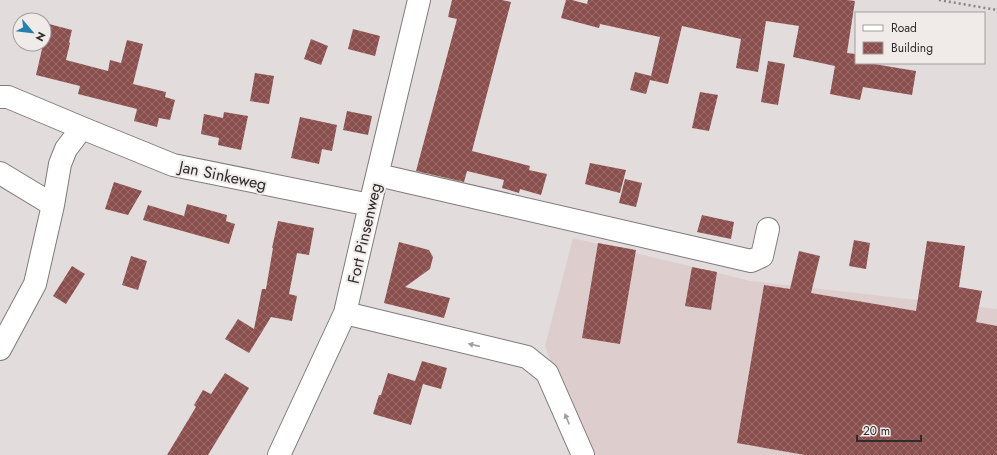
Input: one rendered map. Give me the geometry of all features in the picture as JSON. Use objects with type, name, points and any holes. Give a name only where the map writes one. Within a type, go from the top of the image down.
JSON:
[{"type":"street","name":"Fort Pinsenweg","points":[[279,455],[345,313],[419,0]]},
{"type":"street","name":"Jan Sinkeweg","points":[[0,97],[8,97],[173,165],[370,205]]},
{"type":"street","points":[[0,349],[36,284],[60,164],[66,149],[82,128]]},
{"type":"street","points":[[0,173],[53,205]]},
{"type":"street","points":[[378,175],[751,261],[762,256],[768,229]]},
{"type":"street","points":[[345,313],[527,357],[547,373],[582,455]]},
{"type":"path","points":[[939,0],[997,10]]},
{"type":"shaded area","points":[[573,238],[751,281],[997,309],[997,455],[584,455],[545,346]]},
{"type":"building","points":[[452,0],[502,0],[511,2],[472,151],[530,166],[529,170],[547,174],[541,195],[520,189],[519,193],[502,188],[504,180],[467,171],[464,182],[416,171],[457,19],[448,17]]},
{"type":"building","points":[[566,0],[587,4],[588,0],[855,1],[847,53],[855,54],[855,64],[874,64],[916,71],[912,95],[863,87],[860,100],[830,94],[835,66],[793,57],[799,26],[766,21],[758,72],[736,68],[741,39],[682,26],[668,84],[650,80],[646,94],[630,90],[635,72],[651,76],[660,37],[600,24],[599,28],[561,18]]},
{"type":"building","points":[[52,25],[72,30],[66,60],[108,71],[110,60],[121,63],[127,40],[143,44],[133,84],[166,92],[165,97],[175,100],[170,120],[159,118],[157,127],[134,121],[137,109],[78,94],[80,86],[36,75],[41,52],[52,52]]},
{"type":"building","points":[[353,29],[380,36],[375,56],[348,49]]},
{"type":"building","points":[[311,39],[328,46],[321,65],[304,59]]},
{"type":"building","points":[[768,61],[785,64],[778,105],[761,102]]},
{"type":"building","points":[[255,73],[274,76],[269,104],[250,101]]},
{"type":"building","points":[[700,92],[718,95],[709,131],[692,128]]},
{"type":"building","points":[[347,111],[372,116],[368,135],[343,130]]},
{"type":"building","points":[[224,112],[248,116],[241,150],[218,145],[219,138],[201,134],[204,114],[223,118]]},
{"type":"building","points":[[300,117],[337,125],[332,151],[322,149],[319,164],[291,158]]},
{"type":"building","points":[[590,163],[626,170],[620,193],[585,184]]},
{"type":"building","points":[[625,179],[642,183],[636,207],[619,203]]},
{"type":"building","points":[[114,182],[142,191],[128,215],[105,209]]},
{"type":"building","points":[[187,204],[227,215],[226,221],[235,224],[229,244],[143,220],[148,205],[184,216]]},
{"type":"building","points":[[702,215],[734,222],[731,239],[697,232]]},
{"type":"building","points":[[278,221],[314,228],[309,255],[297,253],[289,294],[297,296],[292,321],[271,317],[249,353],[225,339],[238,319],[254,329],[262,289],[266,289],[272,248]]},
{"type":"building","points":[[854,240],[870,243],[866,269],[849,266]]},
{"type":"building","points":[[927,241],[965,246],[959,287],[982,291],[976,322],[997,326],[997,455],[805,455],[737,443],[764,285],[790,289],[799,251],[820,256],[811,293],[916,311]]},
{"type":"building","points":[[399,242],[429,250],[433,257],[430,269],[405,287],[450,298],[444,318],[384,303]]},
{"type":"building","points":[[598,243],[636,250],[620,344],[582,338]]},
{"type":"building","points":[[131,256],[147,261],[138,290],[122,285]]},
{"type":"building","points":[[72,266],[85,274],[66,304],[53,296]]},
{"type":"building","points":[[692,267],[717,272],[711,310],[685,306]]},
{"type":"building","points":[[422,361],[447,368],[441,389],[423,384],[411,425],[373,414],[388,373],[415,381]]},
{"type":"building","points":[[225,373],[249,388],[208,455],[167,455],[196,407],[194,405],[203,390],[211,394]]}]
